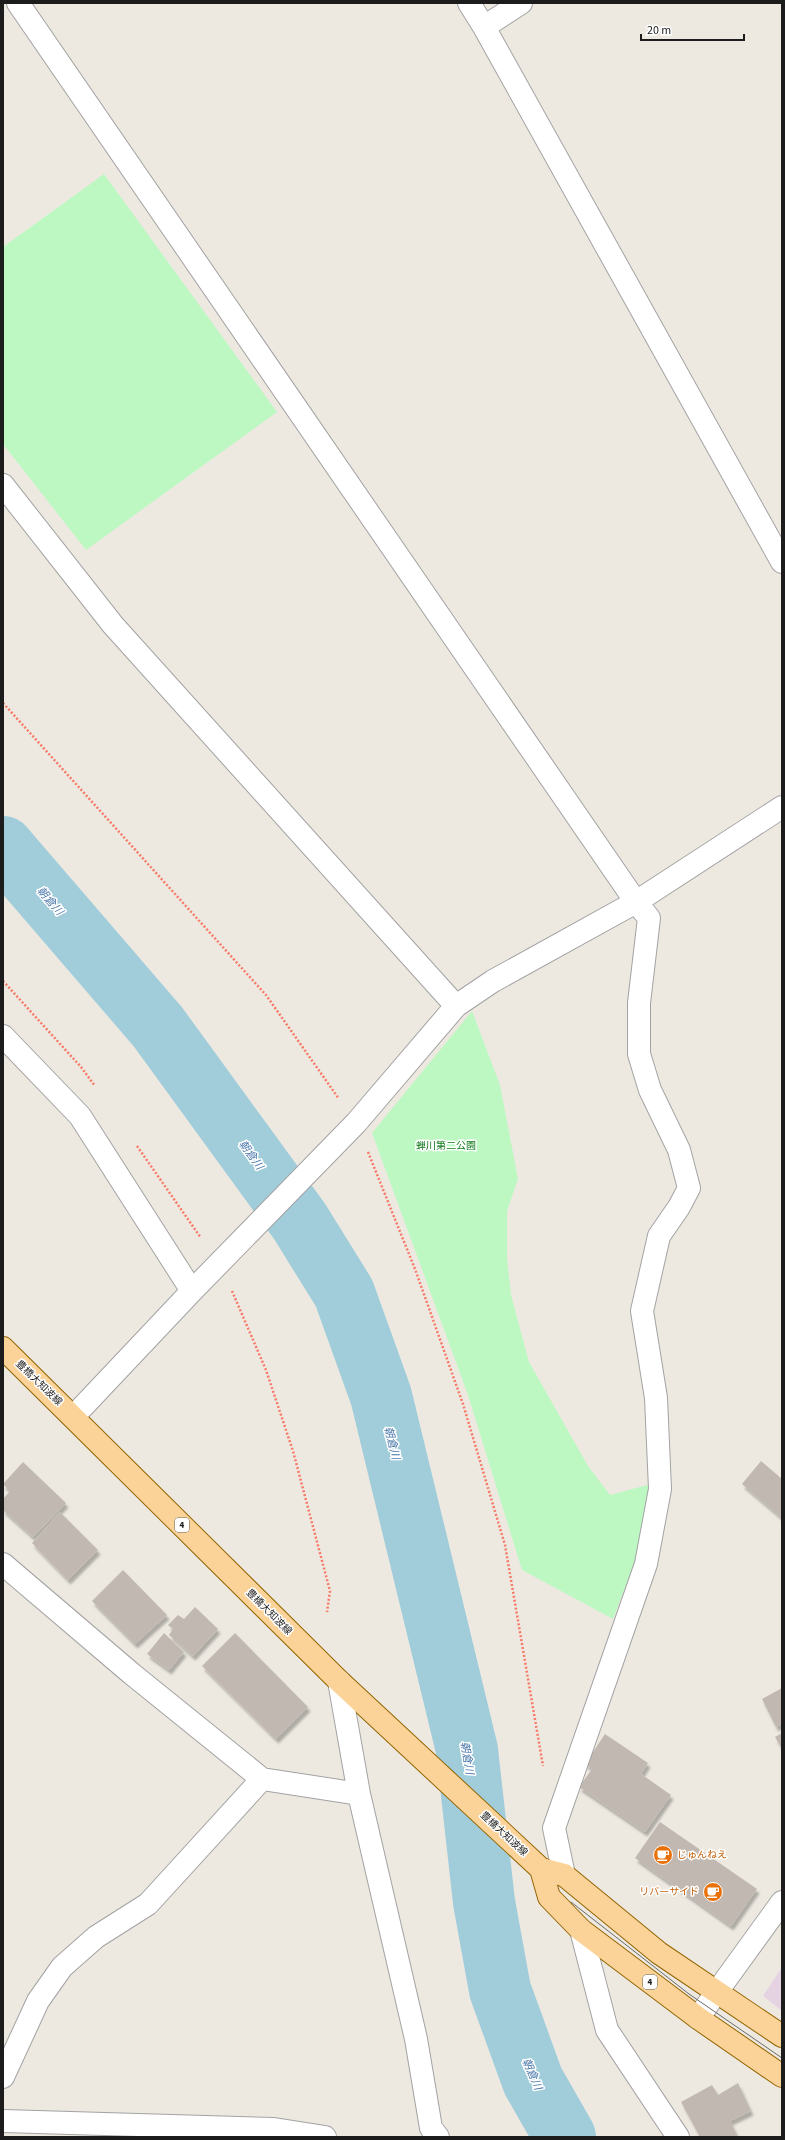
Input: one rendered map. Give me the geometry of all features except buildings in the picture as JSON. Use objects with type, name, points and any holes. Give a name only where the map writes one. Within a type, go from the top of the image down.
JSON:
[{"type":"main road","name":"豊橋大知波線","points":[[3,1348],[339,1681],[541,1869],[564,1875],[659,1953],[782,2036]]},
{"type":"main road","name":"4","points":[[541,1869],[549,1897],[580,1930],[698,2018],[782,2076]]},
{"type":"street","points":[[18,3],[636,902],[649,918],[639,1003],[639,1054],[650,1090],[679,1150],[689,1188],[659,1236],[642,1311],[656,1398],[660,1489],[646,1564],[554,1828],[564,1875]]},
{"type":"street","points":[[469,3],[484,27],[782,562]]},
{"type":"street","points":[[484,27],[521,3]]},
{"type":"street","points":[[3,485],[113,625],[456,1006]]},
{"type":"street","points":[[73,1417],[192,1291],[350,1129],[456,1006],[493,981],[636,902],[782,807]]},
{"type":"street","points":[[3,1036],[80,1116],[192,1291]]},
{"type":"street","points":[[3,1564],[132,1674],[262,1779],[359,1794]]},
{"type":"street","points":[[339,1681],[359,1794],[416,2039],[431,2128],[438,2137]]},
{"type":"street","points":[[4,2071],[38,2001],[62,1967],[96,1937],[148,1904],[262,1779]]},
{"type":"street","points":[[698,2018],[782,1902]]},
{"type":"street","points":[[580,1930],[607,2030],[678,2137]]},
{"type":"street","points":[[3,2120],[274,2129],[325,2137]]},
{"type":"path","points":[[3,703],[266,995],[350,1129],[416,1268],[463,1404],[505,1545],[545,1773]]},
{"type":"path","points":[[229,1285],[266,1370],[293,1451],[330,1591],[327,1612]]},
{"type":"shaded area","points":[[782,1967],[782,2011],[763,1996]]},
{"type":"green space","points":[[104,174],[277,412],[86,550],[3,444],[3,247]]},
{"type":"green space","name":"蝉川第二公園","points":[[472,1011],[500,1085],[518,1179],[507,1211],[507,1258],[511,1295],[529,1362],[588,1466],[610,1495],[651,1484],[643,1540],[613,1619],[522,1570],[468,1395],[372,1133]]},
{"type":"waterway","name":"朝倉川","points":[[3,847],[158,1027],[300,1222],[344,1293],[381,1396],[467,1750],[484,1902],[500,1990],[533,2081],[565,2137]]},
{"type":"tram line","points":[[571,1902],[689,1994],[782,2058]]},
{"type":"place","name":"じゅんねえ","points":[[663,1855]]},
{"type":"place","name":"リバーサイド","points":[[713,1892]]}]
